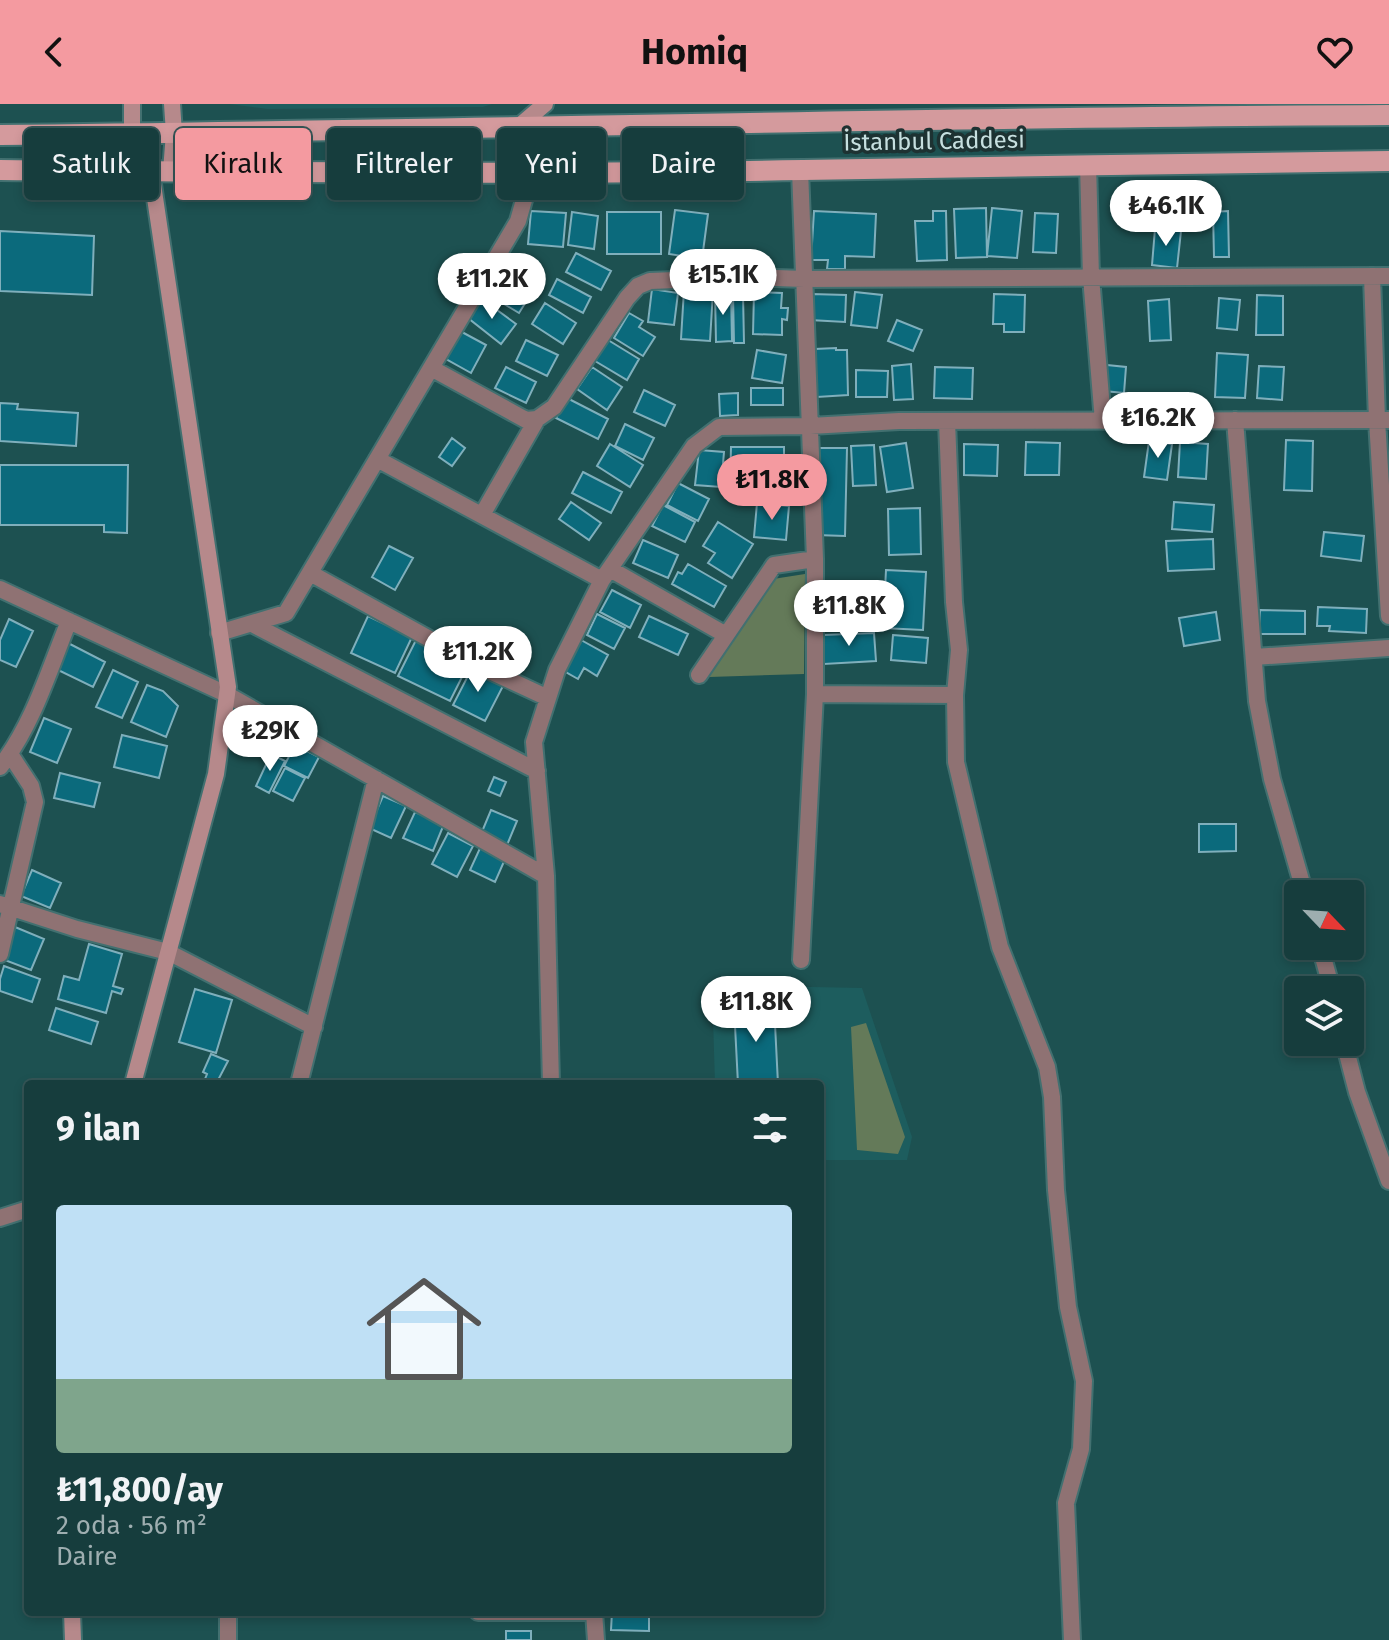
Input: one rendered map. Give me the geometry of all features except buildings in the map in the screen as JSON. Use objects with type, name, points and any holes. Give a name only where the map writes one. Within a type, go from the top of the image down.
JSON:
[{"type":"main road","name":"İstanbul Caddesi","points":[[517,128],[990,110],[1235,110],[1389,115]]},
{"type":"main road","name":"İstanbul Caddesi","points":[[159,133],[497,128]]},
{"type":"main road","name":"İstanbul Caddesi","points":[[0,135],[24,135]]},
{"type":"main road","name":"İstanbul Caddesi","points":[[606,171],[1389,161]]},
{"type":"main road","name":"İstanbul Caddesi","points":[[0,170],[24,170]]},
{"type":"main road","name":"İstanbul Caddesi","points":[[159,171],[497,172]]},
{"type":"street","points":[[132,104],[133,128]]},
{"type":"street","points":[[159,158],[174,133],[172,104]]},
{"type":"street","points":[[517,128],[545,104]]},
{"type":"street","points":[[1088,164],[1091,277],[1103,421]]},
{"type":"street","points":[[800,170],[815,559],[815,694],[801,960]]},
{"type":"street","points":[[134,1080],[216,774],[228,687],[155,200]]},
{"type":"street","points":[[219,633],[286,613],[518,221],[524,200]]},
{"type":"street","points":[[482,515],[537,419],[554,407],[627,298],[638,286],[650,281],[750,277],[1380,276],[1389,616]]},
{"type":"street","points":[[431,368],[526,420],[537,419]]},
{"type":"street","points":[[1235,420],[1257,701],[1272,779],[1301,880]]},
{"type":"street","points":[[551,1080],[546,876],[534,742],[557,670],[606,575],[694,446],[719,427],[947,421],[1383,420]]},
{"type":"street","points":[[947,421],[954,602],[959,650],[955,695],[956,762],[1000,947],[1047,1067],[1068,1307],[1084,1381],[1081,1449],[1066,1503],[1072,1640]]},
{"type":"street","points":[[377,459],[482,515],[726,635]]},
{"type":"street","points":[[699,675],[774,565],[815,559]]},
{"type":"street","points":[[310,573],[475,664],[548,698]]},
{"type":"street","points":[[0,589],[226,694],[546,876]]},
{"type":"street","points":[[0,954],[6,906],[35,802],[31,786],[5,760],[35,705],[69,621]]},
{"type":"street","points":[[252,624],[537,771]]},
{"type":"street","points":[[1254,657],[1389,648]]},
{"type":"street","points":[[815,694],[955,695]]},
{"type":"street","points":[[300,1080],[376,779]]},
{"type":"street","points":[[6,906],[77,929],[168,952],[314,1027]]},
{"type":"street","points":[[1348,1056],[1357,1092],[1389,1181]]},
{"type":"street","points":[[0,1218],[24,1210]]},
{"type":"street","points":[[72,1616],[73,1640]]},
{"type":"street","points":[[228,1616],[228,1640]]},
{"type":"street","points":[[594,1616],[596,1640]]},
{"type":"shaded area","points":[[229,104],[492,104],[483,107],[268,109]]},
{"type":"shaded area","points":[[712,985],[862,988],[912,1137],[907,1160],[824,1160],[824,1080],[715,1080]]},
{"type":"green space","points":[[805,574],[804,674],[709,677],[773,579]]},
{"type":"green space","points":[[866,1023],[905,1137],[898,1154],[857,1150],[851,1027]]}]
